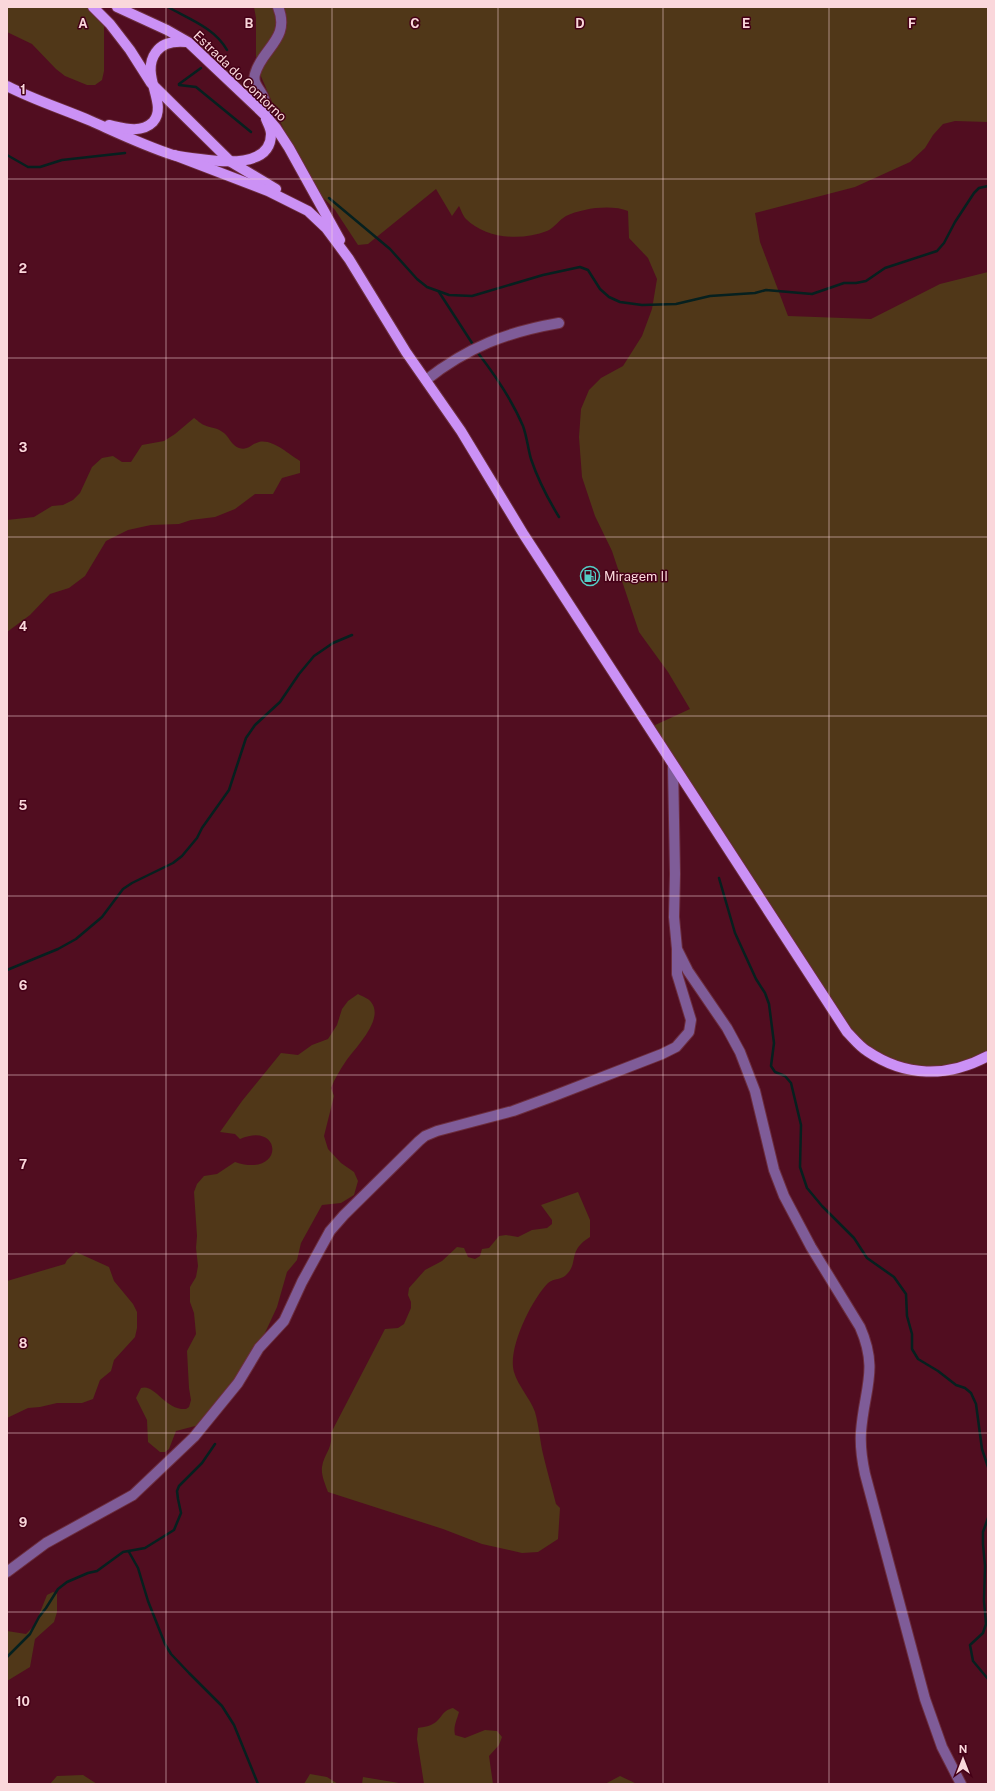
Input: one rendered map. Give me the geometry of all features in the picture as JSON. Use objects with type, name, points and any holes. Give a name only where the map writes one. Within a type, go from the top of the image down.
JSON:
[{"type":"main road","points":[[93,7],[110,24],[130,50],[151,83],[230,162],[288,196],[308,210],[326,228],[349,259],[406,352],[461,431],[524,535],[672,765],[760,896],[818,990],[847,1032],[865,1050],[885,1062],[912,1071],[930,1072],[958,1068],[988,1056]]},
{"type":"main road","name":"Estrada do Contorno","points":[[117,7],[168,30],[188,42],[265,115],[276,128],[289,148],[336,231],[349,259]]},
{"type":"main road","points":[[91,121],[129,129],[139,129],[149,126],[156,119],[158,109],[151,83],[150,68],[152,58],[157,50],[166,44],[174,41],[188,42]]},
{"type":"main road","points":[[7,86],[119,134],[268,191],[308,210]]},
{"type":"main road","points":[[174,155],[230,162],[243,162],[254,158],[264,151],[270,142],[271,133],[265,115]]},
{"type":"street","points":[[265,115],[264,99],[256,85],[255,74],[280,32],[282,17],[278,7]]},
{"type":"street","points":[[426,380],[447,363],[483,344],[526,328],[559,323]]},
{"type":"street","points":[[7,1572],[46,1543],[133,1495],[194,1437],[238,1383],[259,1348],[284,1321],[305,1276],[330,1231],[344,1215],[419,1141],[437,1131],[513,1111],[551,1097],[662,1054],[681,1042],[689,1032],[691,1020],[677,974],[677,949],[674,917],[675,874],[672,765]]},
{"type":"street","points":[[677,949],[688,971],[727,1028],[740,1052],[755,1091],[774,1170],[780,1187],[805,1236],[860,1327],[866,1341],[870,1356],[870,1379],[861,1431],[861,1451],[865,1474],[925,1699],[942,1747],[961,1784]]},
{"type":"shaded area","points":[[7,7],[90,7],[104,24],[104,71],[102,80],[95,85],[87,85],[65,76],[56,69],[32,44],[7,32]]},
{"type":"shaded area","points":[[254,7],[988,7],[988,122],[955,121],[943,124],[933,135],[925,148],[910,162],[855,187],[755,213],[760,242],[788,316],[871,319],[940,284],[988,272],[988,1053],[961,1064],[912,1069],[875,1054],[853,1035],[653,726],[690,709],[668,672],[639,632],[612,551],[595,516],[582,477],[579,437],[581,409],[589,390],[601,378],[623,366],[642,336],[652,309],[657,279],[648,258],[629,238],[628,211],[606,207],[588,209],[566,216],[547,231],[527,236],[505,236],[484,231],[474,226],[465,218],[459,206],[452,216],[436,189],[368,244],[358,245],[335,210],[315,189],[287,137],[260,74],[256,57],[256,18]]},
{"type":"shaded area","points":[[194,418],[207,426],[218,429],[226,435],[234,445],[242,449],[259,442],[275,445],[300,461],[300,473],[282,478],[273,494],[255,494],[235,509],[215,517],[191,520],[179,524],[151,525],[128,530],[106,541],[85,576],[69,588],[50,594],[30,615],[7,632],[7,520],[34,517],[52,506],[63,505],[73,500],[80,493],[92,467],[102,458],[113,456],[122,462],[131,462],[142,445],[164,441]]},
{"type":"shaded area","points":[[358,994],[371,1002],[374,1009],[374,1017],[372,1025],[362,1041],[344,1064],[331,1088],[334,1096],[324,1136],[328,1149],[341,1163],[354,1172],[358,1181],[354,1195],[341,1203],[322,1205],[301,1243],[297,1260],[287,1272],[277,1307],[258,1348],[230,1394],[199,1425],[176,1431],[169,1449],[165,1452],[160,1452],[148,1442],[147,1420],[136,1398],[141,1388],[146,1388],[151,1389],[178,1408],[186,1409],[189,1407],[191,1400],[187,1351],[196,1334],[194,1313],[190,1302],[190,1287],[196,1277],[198,1266],[194,1192],[197,1184],[204,1176],[217,1174],[235,1162],[251,1165],[263,1163],[270,1157],[272,1150],[270,1142],[264,1137],[254,1135],[240,1139],[235,1134],[220,1132],[242,1101],[281,1053],[298,1055],[312,1045],[328,1039],[337,1025],[342,1009],[348,1001]]},
{"type":"shaded area","points":[[578,1192],[590,1220],[590,1237],[578,1247],[570,1270],[567,1274],[548,1283],[535,1300],[517,1338],[513,1362],[516,1377],[535,1412],[546,1467],[556,1504],[560,1508],[558,1539],[538,1552],[522,1553],[482,1544],[443,1529],[328,1492],[322,1467],[330,1447],[331,1433],[385,1329],[398,1328],[404,1324],[411,1308],[411,1302],[408,1295],[409,1288],[425,1270],[442,1261],[457,1247],[464,1248],[468,1257],[475,1259],[480,1256],[482,1249],[489,1248],[499,1236],[506,1235],[518,1237],[532,1230],[547,1228],[552,1224],[552,1220],[541,1205]]},
{"type":"shaded area","points":[[76,1252],[109,1267],[114,1281],[133,1304],[137,1312],[137,1328],[135,1337],[114,1360],[111,1371],[100,1380],[93,1399],[82,1403],[57,1403],[28,1408],[7,1418],[7,1281],[65,1264],[67,1260]]},
{"type":"shaded area","points":[[53,1592],[57,1594],[57,1612],[54,1622],[35,1639],[30,1667],[7,1681],[7,1631],[26,1634],[35,1625],[47,1595]]},
{"type":"shaded area","points":[[453,1708],[459,1712],[455,1726],[455,1735],[465,1738],[485,1730],[497,1731],[502,1737],[499,1745],[489,1756],[493,1784],[424,1784],[417,1739],[418,1728],[434,1723],[439,1720],[445,1712]]},
{"type":"shaded area","points":[[310,1774],[327,1777],[338,1784],[304,1784]]},
{"type":"shaded area","points":[[83,1775],[97,1784],[50,1784],[57,1776]]},
{"type":"shaded area","points":[[620,1776],[637,1784],[605,1784]]},
{"type":"shaded area","points":[[363,1777],[399,1783],[400,1784],[362,1784]]},
{"type":"waterway","points":[[168,7],[209,30],[222,42],[227,50]]},
{"type":"waterway","points":[[179,84],[201,68]]},
{"type":"waterway","points":[[179,85],[196,87],[251,132]]},
{"type":"waterway","points":[[7,155],[28,167],[40,167],[62,160],[125,153]]},
{"type":"waterway","points":[[329,198],[390,249],[417,279],[427,287],[449,295],[472,296],[543,275],[580,267],[588,270],[600,289],[609,297],[620,302],[642,305],[676,304],[710,296],[755,293],[766,290],[812,294],[844,283],[866,281],[885,268],[937,251],[944,243],[955,222],[974,193],[979,188],[988,186]]},
{"type":"waterway","points":[[439,292],[472,343]]},
{"type":"waterway","points":[[478,353],[503,388],[519,416],[531,459],[547,496],[559,517]]},
{"type":"waterway","points":[[7,970],[58,949],[76,939],[102,917],[123,889],[173,863],[182,856],[197,838],[202,828],[229,790],[246,738],[255,725],[280,702],[299,674],[314,656],[333,643],[352,635]]},
{"type":"waterway","points":[[719,878],[735,933],[769,1004],[774,1043],[771,1066],[775,1072],[785,1076],[791,1083],[801,1125],[800,1167],[807,1188],[822,1206],[854,1238],[867,1258],[894,1277],[906,1294],[907,1316],[912,1334],[912,1349],[918,1359],[938,1371],[956,1385],[965,1388],[971,1393],[976,1404],[982,1449],[988,1467]]},
{"type":"waterway","points":[[7,1657],[30,1634],[39,1617],[58,1589],[67,1582],[88,1573],[97,1571],[123,1552],[145,1548],[174,1530],[181,1513],[177,1491],[179,1486],[202,1463],[215,1444]]},
{"type":"waterway","points":[[988,1518],[983,1532],[985,1566],[984,1601],[986,1624],[983,1633],[970,1645],[973,1661],[988,1679]]},
{"type":"waterway","points":[[129,1552],[138,1568],[148,1601],[165,1644],[171,1654],[222,1706],[234,1725],[258,1784]]},
{"type":"place","name":"Miragem II","points":[[590,576]]}]
